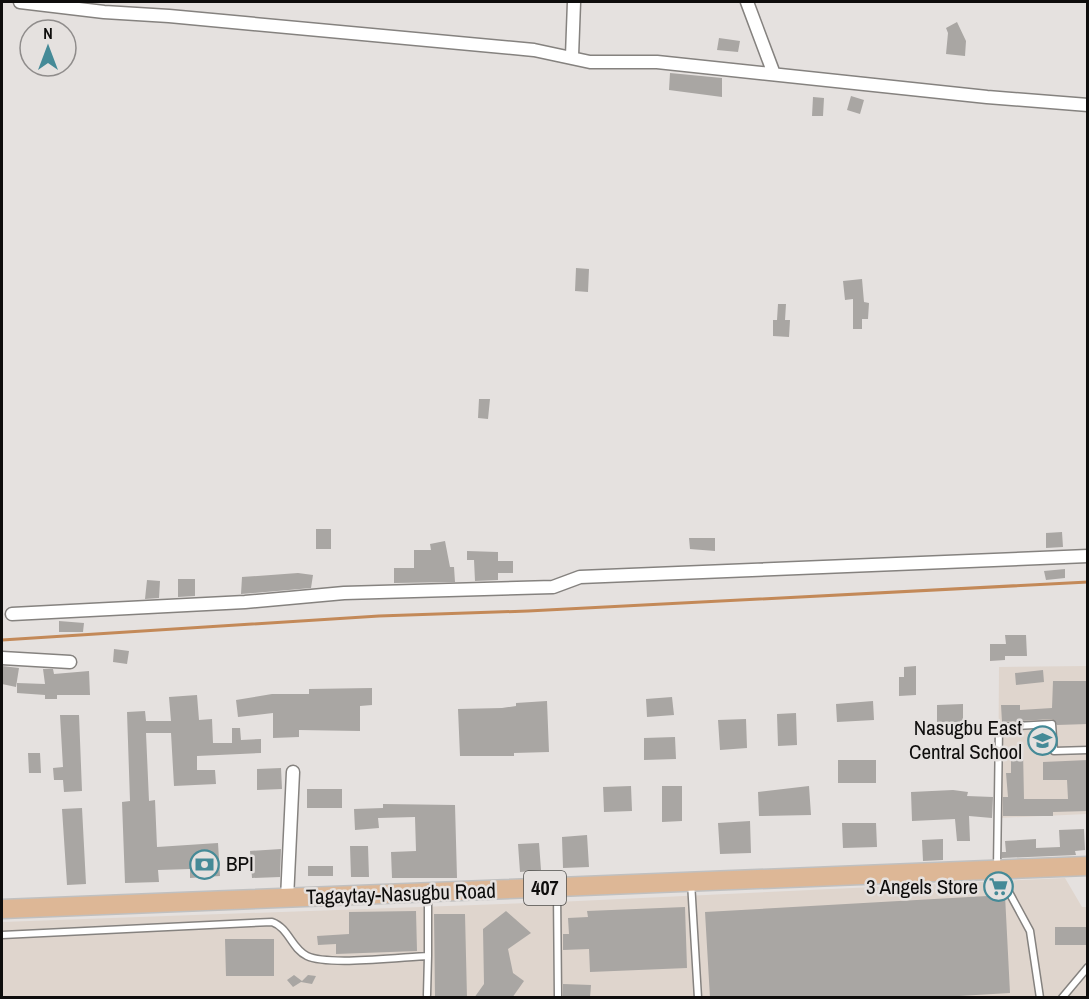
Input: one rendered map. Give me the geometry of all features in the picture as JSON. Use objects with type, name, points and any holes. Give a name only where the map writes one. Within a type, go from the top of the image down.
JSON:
[{"type":"main road","name":"Tagaytay-Nasugbu Road","points":[[2,909],[1088,866]]},
{"type":"street","points":[[20,2],[104,12],[534,50],[572,56],[590,62],[657,62],[987,97],[1088,105]]},
{"type":"street","points":[[572,56],[574,2]]},
{"type":"street","points":[[747,2],[774,74]]},
{"type":"street","points":[[12,614],[245,602],[344,593],[553,587],[580,578],[1088,556]]},
{"type":"street","points":[[2,658],[70,662]]},
{"type":"street","points":[[287,899],[293,772]]},
{"type":"lane","points":[[1040,998],[1030,931],[998,870],[999,727],[1052,724],[1054,751],[1088,750]]},
{"type":"lane","points":[[691,882],[698,998]]},
{"type":"lane","points":[[557,887],[558,998]]},
{"type":"lane","points":[[427,994],[428,893]]},
{"type":"lane","points":[[2,934],[272,922],[281,925],[301,953],[310,958],[329,960],[428,956]]},
{"type":"lane","points":[[1062,998],[1088,967]]},
{"type":"shaded area","name":"Nasugbu East Central School","points":[[1087,666],[1087,814],[998,818],[999,667]]},
{"type":"shaded area","points":[[1065,878],[1082,907],[1087,907],[1087,997],[2,997],[2,922],[557,902]]},
{"type":"building","points":[[957,22],[966,41],[965,56],[946,54],[948,33],[946,28]]},
{"type":"building","points":[[719,38],[740,41],[738,52],[717,50]]},
{"type":"building","points":[[670,73],[722,78],[722,97],[669,90]]},
{"type":"building","points":[[851,96],[864,100],[860,114],[847,110]]},
{"type":"building","points":[[813,97],[824,98],[823,116],[812,116]]},
{"type":"building","points":[[576,268],[589,269],[588,292],[575,291]]},
{"type":"building","points":[[862,279],[864,302],[869,303],[868,319],[862,319],[862,329],[853,329],[853,299],[845,300],[843,281]]},
{"type":"building","points":[[778,304],[786,304],[785,320],[790,320],[789,337],[773,336],[773,320],[777,320]]},
{"type":"building","points":[[479,399],[490,399],[488,419],[478,418]]},
{"type":"building","points":[[316,529],[331,529],[331,549],[316,549]]},
{"type":"building","points":[[1062,532],[1063,547],[1046,548],[1046,533]]},
{"type":"building","points":[[689,538],[715,538],[715,551],[690,549]]},
{"type":"building","points":[[445,541],[450,567],[454,567],[455,582],[394,583],[394,568],[414,568],[414,550],[431,550],[430,544]]},
{"type":"building","points":[[467,551],[498,552],[498,561],[513,561],[513,573],[498,573],[498,580],[475,581],[474,560],[467,560]]},
{"type":"building","points":[[1065,569],[1065,578],[1046,580],[1044,571]]},
{"type":"building","points":[[298,573],[313,575],[311,588],[241,594],[242,577]]},
{"type":"building","points":[[178,579],[195,579],[195,596],[178,597]]},
{"type":"building","points":[[147,580],[160,581],[159,598],[145,599]]},
{"type":"building","points":[[59,621],[84,623],[83,632],[59,632]]},
{"type":"building","points":[[1005,635],[1026,635],[1027,656],[1005,656],[1005,660],[990,661],[990,644],[1006,644]]},
{"type":"building","points":[[114,649],[129,651],[127,664],[113,662]]},
{"type":"building","points":[[2,666],[19,668],[16,687],[2,684]]},
{"type":"building","points":[[916,666],[916,695],[899,696],[899,677],[904,677],[904,667]]},
{"type":"building","points":[[43,669],[53,669],[54,674],[89,671],[90,695],[57,695],[57,699],[45,699],[45,695],[17,693],[17,683],[45,684]]},
{"type":"building","points":[[1043,670],[1044,682],[1016,685],[1015,673]]},
{"type":"building","points":[[1053,681],[1088,681],[1088,724],[1057,725],[1052,719],[1002,722],[1001,705],[1020,705],[1020,710],[1052,708]]},
{"type":"building","points":[[372,688],[372,705],[360,706],[360,731],[299,730],[299,737],[273,738],[273,713],[238,717],[236,700],[272,694],[309,694],[309,689]]},
{"type":"building","points":[[197,695],[199,720],[212,719],[213,743],[232,743],[232,728],[240,728],[241,740],[261,739],[261,753],[197,756],[197,770],[215,770],[216,784],[174,786],[171,733],[146,733],[149,801],[155,800],[157,847],[218,843],[220,876],[190,878],[190,869],[158,870],[159,882],[125,883],[122,802],[130,801],[127,712],[145,711],[146,721],[171,721],[169,697]]},
{"type":"building","points":[[672,697],[674,715],[647,717],[646,699]]},
{"type":"building","points":[[547,701],[549,752],[514,753],[514,756],[460,756],[458,709],[502,708],[516,706],[516,703]]},
{"type":"building","points":[[873,701],[874,720],[837,722],[836,704]]},
{"type":"building","points":[[963,704],[963,722],[937,722],[937,705]]},
{"type":"building","points":[[796,713],[797,745],[778,746],[777,714]]},
{"type":"building","points":[[60,715],[79,715],[82,791],[64,792],[63,780],[54,780],[53,768],[63,767]]},
{"type":"building","points":[[746,719],[747,748],[720,750],[718,720]]},
{"type":"building","points":[[675,737],[676,759],[644,760],[644,738]]},
{"type":"building","points":[[1011,750],[1023,750],[1024,799],[1068,799],[1067,780],[1043,780],[1043,762],[1088,760],[1088,811],[1053,812],[1053,816],[1003,816],[1003,797],[1008,797],[1006,773],[1011,773]]},
{"type":"building","points":[[28,753],[40,753],[41,773],[29,773]]},
{"type":"building","points":[[838,760],[876,760],[876,783],[838,783]]},
{"type":"building","points":[[281,768],[282,789],[257,790],[257,769]]},
{"type":"building","points":[[631,786],[632,811],[604,812],[603,787]]},
{"type":"building","points":[[662,786],[682,786],[682,821],[662,822]]},
{"type":"building","points":[[809,786],[811,815],[759,816],[758,792]]},
{"type":"building","points":[[307,789],[342,789],[342,808],[307,808]]},
{"type":"building","points":[[953,790],[968,792],[967,796],[993,797],[992,818],[969,816],[970,841],[957,841],[955,819],[912,821],[911,792]]},
{"type":"building","points":[[383,804],[455,805],[457,878],[392,878],[391,852],[416,851],[415,817],[378,818],[379,828],[355,830],[354,809],[383,808]]},
{"type":"building","points":[[82,808],[86,884],[67,885],[62,809]]},
{"type":"building","points":[[750,821],[751,853],[720,854],[718,823]]},
{"type":"building","points":[[842,823],[876,823],[877,847],[843,848]]},
{"type":"building","points":[[1084,829],[1085,850],[1075,851],[1076,855],[1002,858],[1002,852],[1006,852],[1005,841],[1036,839],[1036,848],[1060,847],[1059,830]]},
{"type":"building","points":[[587,835],[589,867],[563,868],[562,837]]},
{"type":"building","points":[[943,839],[943,860],[923,861],[922,840]]},
{"type":"building","points":[[539,843],[541,870],[520,872],[518,844]]},
{"type":"building","points":[[350,846],[368,846],[369,877],[351,877]]},
{"type":"building","points":[[281,849],[280,877],[252,878],[250,851]]},
{"type":"building","points":[[308,866],[333,866],[333,876],[308,876]]},
{"type":"building","points":[[1005,895],[1010,993],[925,998],[710,998],[705,912]]},
{"type":"building","points":[[685,907],[687,968],[590,972],[589,949],[563,950],[563,934],[569,934],[568,918],[588,917],[587,911]]},
{"type":"building","points":[[416,911],[417,951],[336,954],[336,944],[318,945],[317,936],[349,934],[349,912]]},
{"type":"building","points":[[506,911],[531,933],[508,949],[513,973],[524,981],[512,998],[474,998],[484,984],[483,929]]},
{"type":"building","points":[[434,914],[465,914],[467,998],[435,998]]},
{"type":"building","points":[[1055,927],[1086,927],[1086,945],[1055,945]]},
{"type":"building","points":[[225,939],[274,939],[274,976],[226,976]]},
{"type":"building","points":[[294,975],[302,981],[308,975],[316,976],[312,984],[301,982],[293,987],[287,980]]},
{"type":"building","points":[[563,984],[591,985],[590,998],[563,998]]},
{"type":"waterway","points":[[2,640],[379,616],[528,611],[1088,582]]},
{"type":"place","name":"Nasugbu East Central School","points":[[1043,740]]},
{"type":"place","name":"BPI","points":[[205,864]]},
{"type":"place","name":"3 Angels Store","points":[[999,887]]}]
